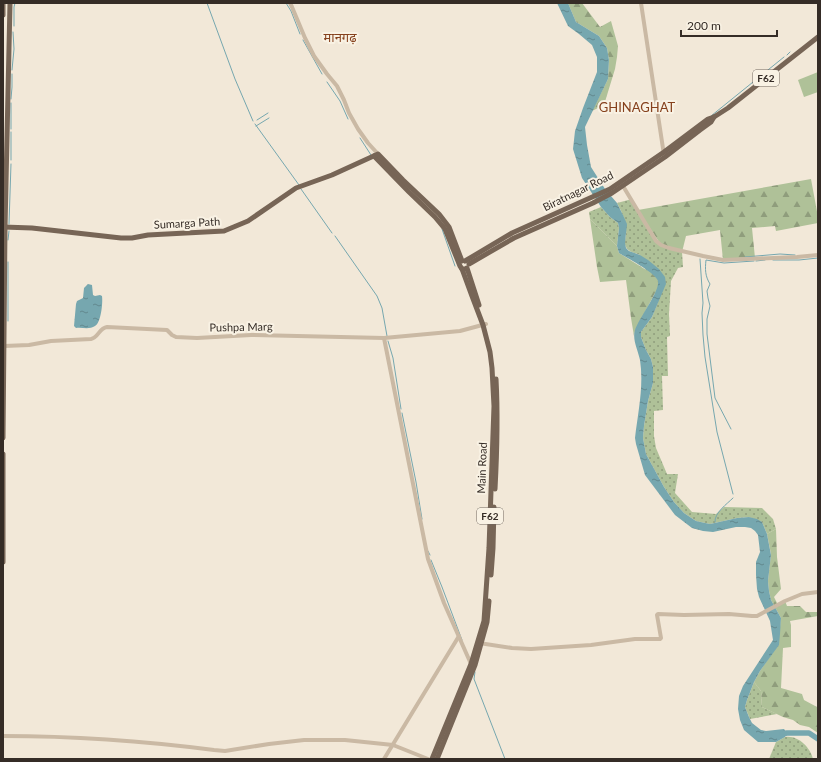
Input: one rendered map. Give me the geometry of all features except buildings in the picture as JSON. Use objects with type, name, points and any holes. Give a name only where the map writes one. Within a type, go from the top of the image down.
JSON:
[{"type":"main road","points":[[3,15],[4,3]]},
{"type":"main road","points":[[3,438],[4,227],[10,3]]},
{"type":"main road","name":"Biratnagar Road","points":[[611,191],[711,122],[714,118],[818,37]]},
{"type":"main road","name":"Sumarga Path","points":[[4,227],[32,228],[121,238],[132,238],[148,235],[224,232],[248,220],[296,188],[332,175],[376,155]]},
{"type":"main road","name":"Main Road","points":[[376,155],[409,192],[436,217],[446,229],[464,264],[467,284],[484,324],[490,352],[494,406],[490,518],[484,621],[475,665],[436,759]]},
{"type":"main road","name":"Biratnagar Road","points":[[464,264],[514,238],[623,186],[664,155]]},
{"type":"main road","points":[[3,454],[3,562]]},
{"type":"main road","name":"Main Road","points":[[432,759],[479,643]]},
{"type":"street","points":[[290,3],[314,56],[337,86],[349,114],[376,155]]},
{"type":"street","points":[[641,3],[664,155]]},
{"type":"street","points":[[623,186],[656,241],[660,245],[723,260],[818,255]]},
{"type":"street","name":"Pushpa Marg","points":[[4,346],[29,345],[51,341],[91,339],[95,338],[102,329],[107,327],[167,330],[173,336],[197,338],[251,335],[384,338],[460,331],[484,324]]},
{"type":"street","points":[[384,338],[428,559],[444,603],[471,664]]},
{"type":"street","points":[[479,643],[531,650],[591,645],[635,639],[660,639],[658,614],[729,614],[757,616],[802,594],[818,592]]},
{"type":"street","points":[[384,759],[459,636]]},
{"type":"street","points":[[3,736],[44,736],[127,741],[214,750],[225,750],[304,740],[346,740],[393,745],[428,759]]},
{"type":"green space","points":[[568,3],[582,3],[600,27],[611,21],[618,46],[615,69],[604,105],[592,111],[608,79],[609,60],[607,48],[599,36],[576,22]]},
{"type":"green space","points":[[818,72],[818,92],[804,97],[798,80]]},
{"type":"green space","points":[[811,179],[818,223],[776,231],[775,226],[752,228],[755,258],[723,260],[720,230],[686,236],[682,252],[661,245],[638,210]]},
{"type":"green space","points":[[632,199],[656,241],[682,252],[683,267],[678,268],[671,281],[669,314],[670,336],[667,337],[668,376],[662,376],[663,410],[654,411],[654,436],[656,448],[667,474],[678,474],[675,493],[692,512],[716,514],[724,507],[762,508],[773,519],[776,529],[767,534],[762,522],[749,517],[710,524],[696,521],[684,513],[674,502],[646,454],[643,438],[648,401],[653,383],[653,367],[641,337],[641,332],[652,317],[658,302],[640,255],[628,250],[625,245],[625,224],[617,203]]},
{"type":"green space","points":[[601,207],[618,223],[619,228],[617,246],[590,219],[589,212]]},
{"type":"green space","points":[[590,219],[617,246],[619,253],[657,278],[658,283],[656,291],[635,331],[634,336],[626,280],[600,282]]},
{"type":"green space","points":[[776,529],[777,557],[781,589],[774,597],[778,605],[785,601],[787,606],[800,606],[806,612],[817,612],[818,616],[790,621],[791,647],[783,648],[781,688],[802,694],[804,700],[817,707],[818,733],[809,727],[800,725],[793,720],[762,707],[761,691],[754,682],[778,645],[781,618],[771,600],[769,591],[768,581],[771,554],[767,534]]},
{"type":"green space","points":[[754,682],[761,691],[762,707],[777,714],[750,719],[745,707]]},
{"type":"green space","points":[[785,737],[794,738],[803,743],[809,750],[813,759],[769,759],[776,742]]},
{"type":"water","points":[[557,3],[568,3],[576,22],[599,36],[607,48],[609,60],[608,79],[585,127],[591,167],[605,189],[617,203],[627,224],[625,243],[626,248],[648,260],[659,269],[665,277],[666,284],[652,317],[641,332],[641,337],[653,367],[653,383],[648,401],[643,438],[646,454],[674,502],[684,513],[696,521],[710,524],[749,517],[762,522],[767,534],[771,555],[768,581],[769,591],[771,600],[781,618],[779,645],[760,671],[754,682],[745,707],[752,723],[761,730],[766,731],[784,729],[787,733],[785,737],[776,742],[758,742],[744,730],[738,709],[739,696],[743,686],[773,640],[770,621],[757,589],[756,562],[760,552],[758,535],[751,528],[745,527],[736,527],[713,532],[692,528],[675,515],[645,475],[635,438],[640,399],[641,370],[634,334],[637,325],[653,298],[658,281],[647,270],[619,253],[617,246],[619,228],[618,223],[601,207],[582,178],[573,149],[575,131],[597,72],[597,57],[592,45],[568,26]]},
{"type":"water","points":[[88,284],[92,285],[93,295],[102,296],[102,308],[99,321],[93,327],[76,328],[74,326],[76,304],[77,301],[83,298],[84,288]]},
{"type":"waterway","points":[[14,26],[15,3]]},
{"type":"waterway","points":[[207,3],[235,79],[253,121]]},
{"type":"waterway","points":[[286,3],[291,11],[300,34]]},
{"type":"waterway","points":[[12,70],[14,49],[13,32]]},
{"type":"waterway","points":[[303,40],[322,74]]},
{"type":"waterway","points":[[787,55],[790,52]]},
{"type":"waterway","points":[[711,116],[784,57]]},
{"type":"waterway","points":[[11,99],[12,74]]},
{"type":"waterway","points":[[327,82],[340,101],[348,119]]},
{"type":"waterway","points":[[11,103],[11,129]]},
{"type":"waterway","points":[[257,120],[268,113]]},
{"type":"waterway","points":[[256,126],[269,118]]},
{"type":"waterway","points":[[255,124],[299,185]]},
{"type":"waterway","points":[[11,132],[11,160]]},
{"type":"waterway","points":[[360,138],[371,155]]},
{"type":"waterway","points":[[9,224],[11,164]]},
{"type":"waterway","points":[[301,189],[332,233]]},
{"type":"waterway","points":[[442,229],[455,266]]},
{"type":"waterway","points":[[8,240],[9,231]]},
{"type":"waterway","points":[[335,236],[377,296],[382,308],[387,336]]},
{"type":"waterway","points":[[745,257],[780,254],[795,255]]},
{"type":"waterway","points":[[773,260],[818,258]]},
{"type":"waterway","points":[[700,259],[705,357],[717,432],[733,494]]},
{"type":"waterway","points":[[731,429],[715,398],[707,334],[707,319],[710,306],[707,291],[710,284],[707,278],[706,260],[724,263],[754,261]]},
{"type":"waterway","points":[[756,261],[765,260]]},
{"type":"waterway","points":[[8,262],[8,321]]},
{"type":"waterway","points":[[388,341],[393,358],[401,409]]},
{"type":"waterway","points":[[402,413],[422,519]]},
{"type":"waterway","points":[[715,522],[719,512],[733,498]]},
{"type":"waterway","points":[[428,551],[430,555]]},
{"type":"waterway","points":[[431,560],[462,640]]},
{"type":"waterway","points":[[475,672],[474,679],[505,759]]},
{"type":"waterway","points":[[782,734],[809,733],[818,739]]},
{"type":"district","name":"मानगढ़","points":[[340,37]]},
{"type":"district","name":"GHINAGHAT","points":[[637,107]]}]
